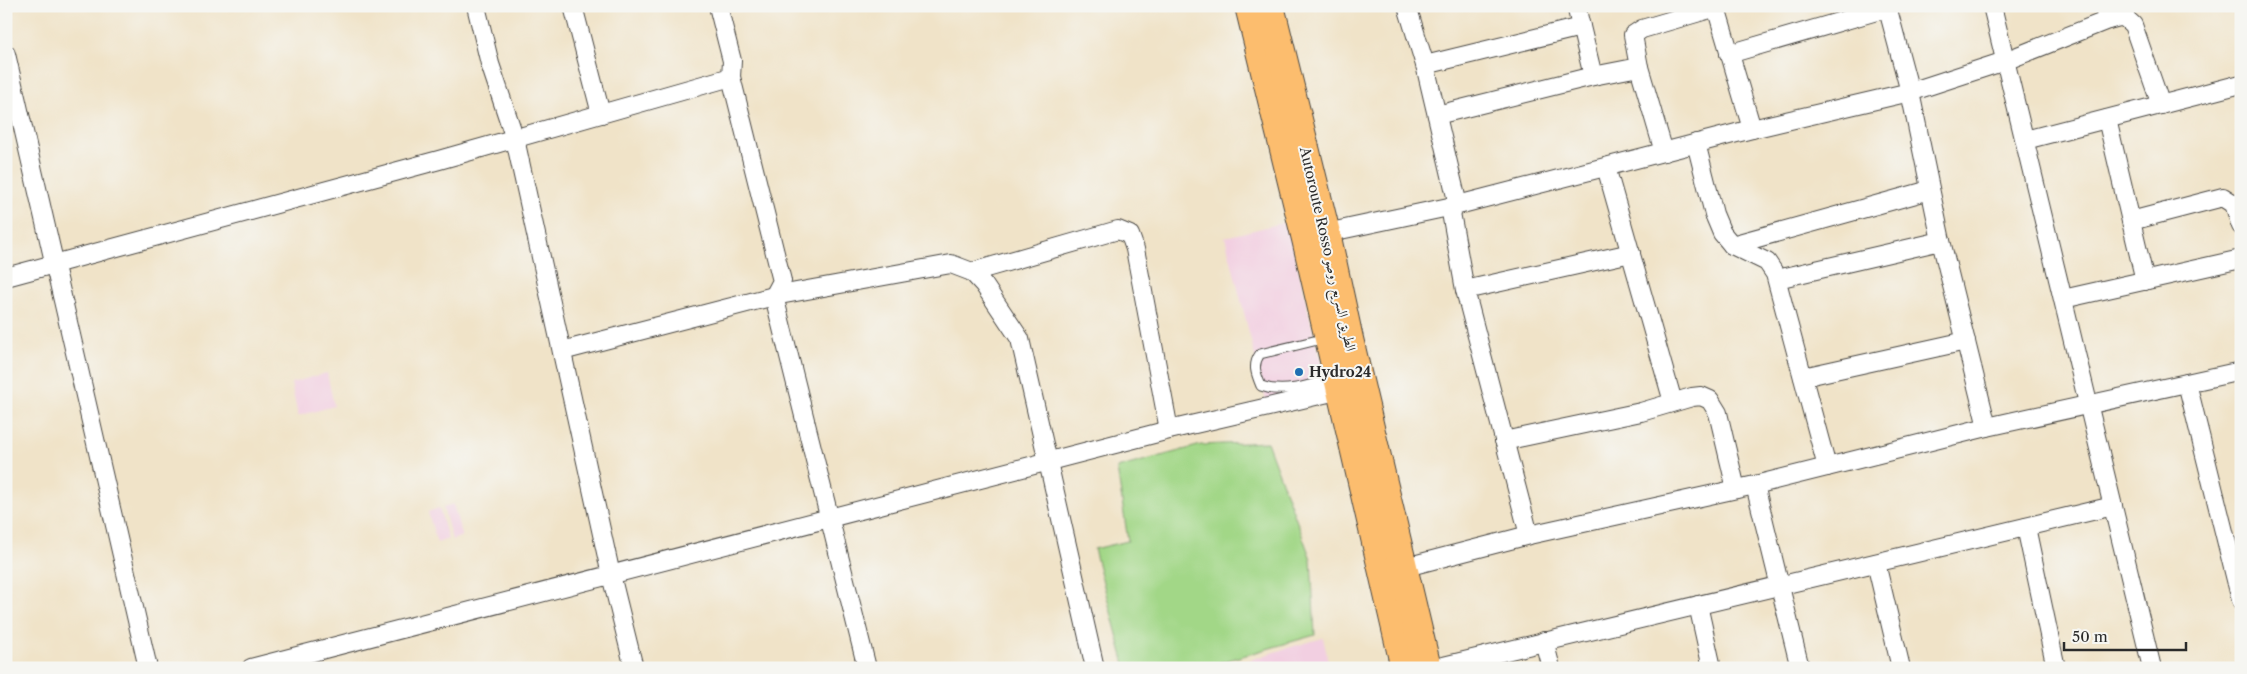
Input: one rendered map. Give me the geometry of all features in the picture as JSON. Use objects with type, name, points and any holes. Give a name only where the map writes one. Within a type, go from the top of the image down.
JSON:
[{"type":"highway","name":"Autoroute Rosso الطريق السريع روصو","points":[[1250,6],[1405,668]]},
{"type":"highway","name":"Autoroute Rosso الطريق السريع روصو","points":[[1270,6],[1326,234],[1402,568],[1427,668]]},
{"type":"street","points":[[476,6],[490,64],[515,139],[611,575],[634,668]]},
{"type":"street","points":[[573,6],[601,114]]},
{"type":"street","points":[[718,6],[732,61],[731,77],[782,281],[774,296],[867,668]]},
{"type":"street","points":[[1407,6],[1425,64],[1437,115],[1454,206],[1465,290],[1529,535]]},
{"type":"street","points":[[1576,6],[1593,76]]},
{"type":"street","points":[[1992,6],[2113,506],[2146,666]]},
{"type":"street","points":[[1664,152],[1634,44],[1635,32],[1674,12],[1718,7],[1729,54],[1752,129]]},
{"type":"street","points":[[1729,54],[1887,7],[1910,92],[1941,241],[1987,427]]},
{"type":"street","points":[[1326,234],[1454,206],[1696,143],[1910,92],[2005,61],[2105,13],[2123,16],[2133,24],[2161,105]]},
{"type":"street","points":[[1425,64],[1581,27]]},
{"type":"street","points":[[8,65],[148,668]]},
{"type":"street","points":[[1437,115],[1593,76],[1640,67]]},
{"type":"street","points":[[6,277],[515,139],[731,77]]},
{"type":"street","points":[[2025,140],[2241,84]]},
{"type":"street","points":[[2107,119],[2145,281]]},
{"type":"street","points":[[1696,143],[1714,214],[1722,233],[1732,245],[1767,262],[1777,279],[1827,467]]},
{"type":"street","points":[[1606,167],[1673,402]]},
{"type":"street","points":[[1732,245],[1930,190]]},
{"type":"street","points":[[2131,221],[2223,197],[2234,204],[2241,226]]},
{"type":"street","points":[[972,272],[1118,230],[1130,235],[1135,249],[1169,430]]},
{"type":"street","points":[[1777,279],[1941,241]]},
{"type":"street","points":[[1465,290],[1630,253]]},
{"type":"street","points":[[2063,300],[2241,259]]},
{"type":"street","points":[[562,351],[774,296],[951,264],[972,272],[984,285],[1020,339],[1046,462],[1095,668]]},
{"type":"street","points":[[1803,377],[1966,341]]},
{"type":"street","points":[[1402,568],[1529,535],[1755,485],[1987,427],[2241,371]]},
{"type":"street","points":[[251,668],[1169,430],[1339,383]]},
{"type":"street","points":[[2187,383],[2241,600]]},
{"type":"street","points":[[1504,441],[1641,412],[1701,396],[1710,400],[1718,414],[1736,489]]},
{"type":"street","points":[[1755,485],[1800,668]]},
{"type":"street","points":[[1435,668],[2113,506]]},
{"type":"street","points":[[2026,527],[2056,668]]},
{"type":"street","points":[[1876,563],[1901,668]]},
{"type":"street","points":[[1698,605],[1712,668]]},
{"type":"street","points":[[1544,641],[1551,668]]},
{"type":"lane","points":[[1329,338],[1260,354],[1255,366],[1256,371],[1261,386],[1270,389],[1283,390],[1339,383]]},
{"type":"shaded area","points":[[1287,222],[1326,385],[1266,400],[1225,237]]},
{"type":"shaded area","points":[[327,373],[334,406],[298,416],[291,383]]},
{"type":"shaded area","points":[[453,504],[462,536],[452,540],[443,507]]},
{"type":"shaded area","points":[[439,508],[448,539],[437,543],[428,512]]},
{"type":"shaded area","points":[[1323,638],[1330,668],[1225,668],[1284,649]]},
{"type":"green space","points":[[1267,442],[1311,559],[1315,635],[1201,668],[1170,668],[1159,664],[1147,668],[1126,668],[1094,549],[1128,541],[1117,468],[1201,445]]},
{"type":"place","name":"Hydro24","points":[[1299,372]]}]
